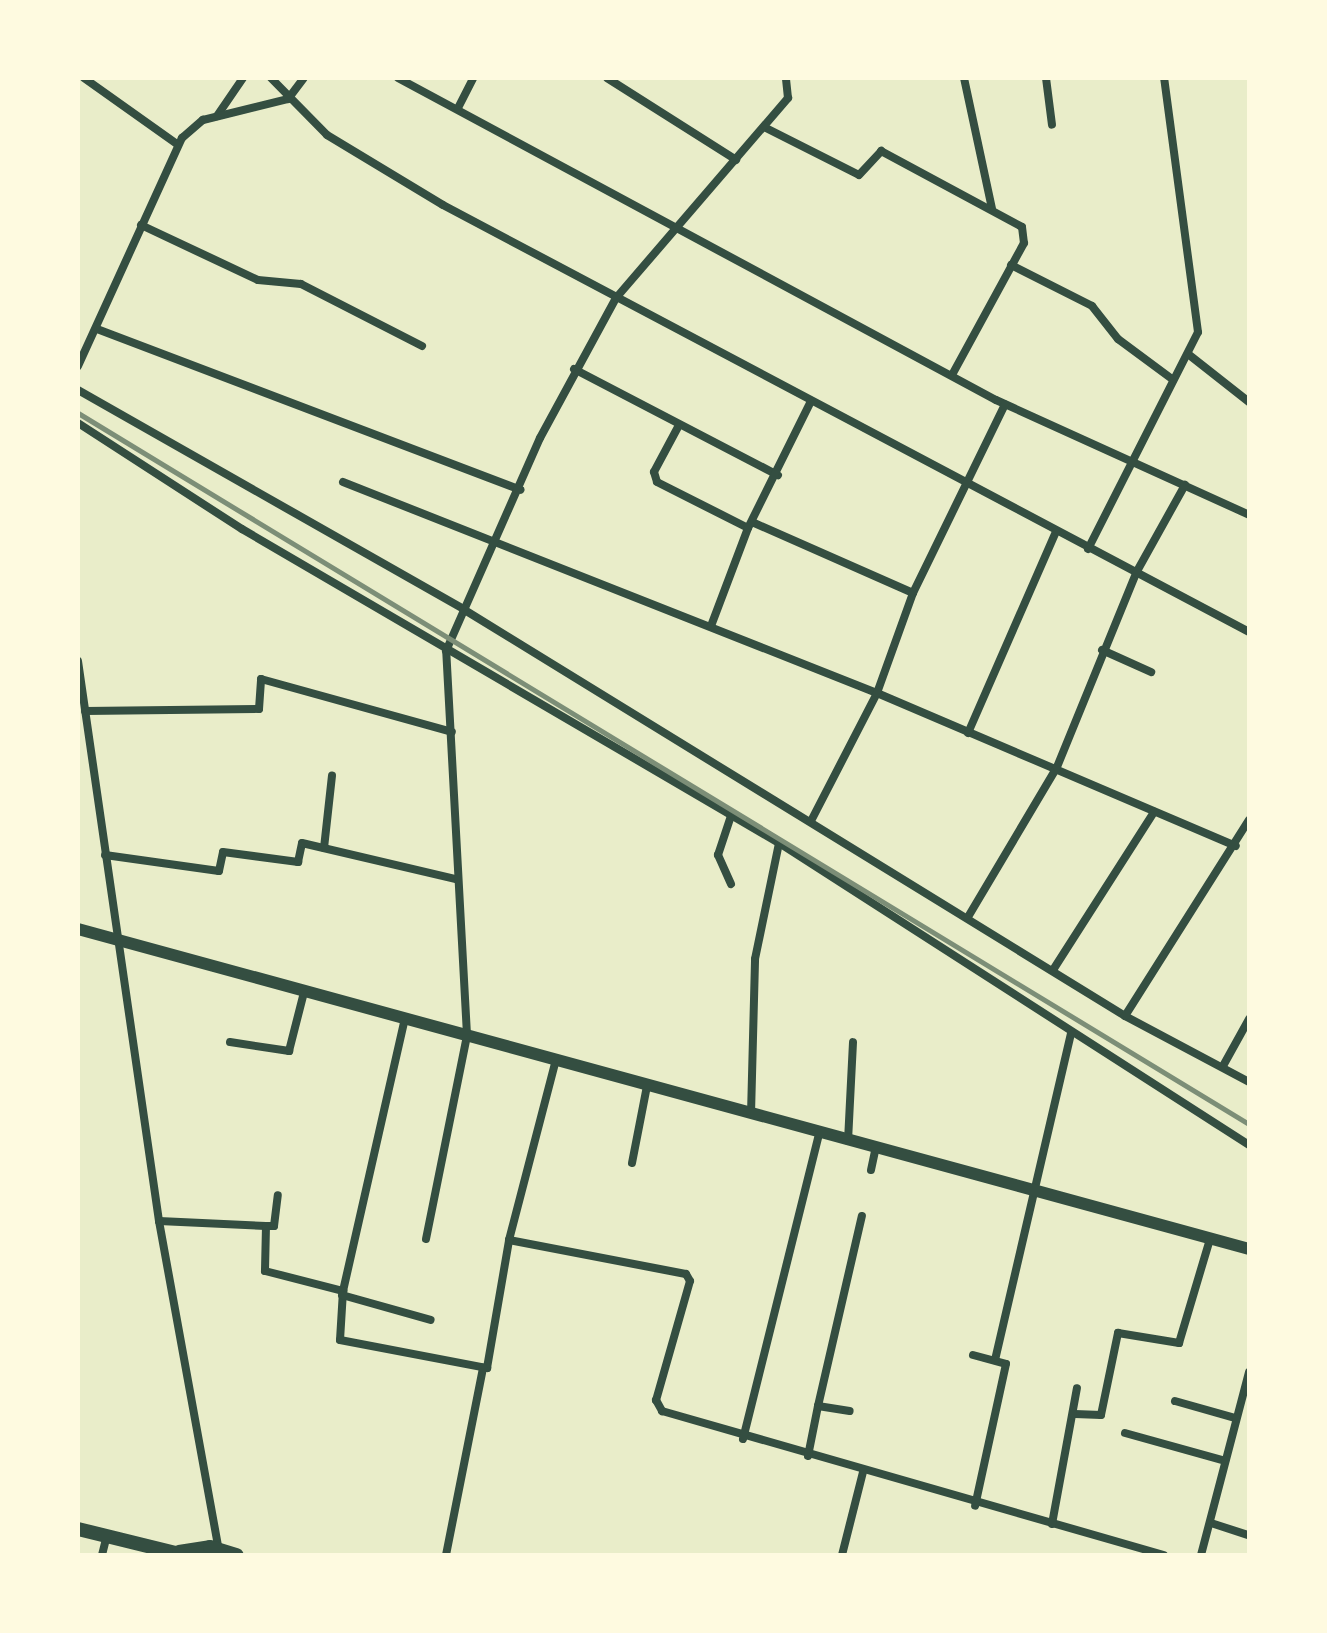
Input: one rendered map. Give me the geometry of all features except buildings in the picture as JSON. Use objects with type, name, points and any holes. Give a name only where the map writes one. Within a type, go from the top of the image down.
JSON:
[{"type":"main road","points":[[78,1529],[182,1553],[237,1555]]},
{"type":"street","points":[[84,78],[177,144]]},
{"type":"street","points":[[78,366],[177,144],[217,116],[243,78]]},
{"type":"street","points":[[271,78],[288,99],[327,135],[417,190],[810,403],[1249,632]]},
{"type":"street","points":[[217,116],[288,99],[304,78]]},
{"type":"street","points":[[398,78],[1005,404],[1249,515]]},
{"type":"street","points":[[458,108],[473,78]]},
{"type":"street","points":[[607,78],[736,160]]},
{"type":"street","points":[[426,1239],[467,1035],[455,879],[452,732],[446,651],[574,369],[616,298],[788,98],[786,78]]},
{"type":"street","points":[[964,78],[992,209]]},
{"type":"street","points":[[1046,78],[1052,125]]},
{"type":"street","points":[[1088,549],[1129,462],[1188,354],[1198,322],[1164,78]]},
{"type":"street","points":[[764,127],[859,175],[881,151],[992,209],[1027,236],[952,375]]},
{"type":"street","points":[[141,225],[258,280],[301,284],[422,346]]},
{"type":"street","points":[[1011,265],[1092,306],[1118,339],[1172,379]]},
{"type":"street","points":[[97,329],[520,490]]},
{"type":"street","points":[[1188,354],[1249,402]]},
{"type":"street","points":[[574,369],[678,427],[778,475]]},
{"type":"street","points":[[78,390],[463,609],[1125,1016],[1249,1082]]},
{"type":"street","points":[[711,626],[750,525],[778,475],[810,403]]},
{"type":"street","points":[[811,821],[877,693],[913,593],[970,485],[1005,404]]},
{"type":"street","points":[[78,423],[446,651],[779,843],[1249,1145]]},
{"type":"street","points":[[678,427],[654,472],[657,482],[750,525],[913,593]]},
{"type":"street","points":[[343,482],[877,693],[1057,767],[1236,846]]},
{"type":"street","points":[[968,917],[1057,767],[1102,650],[1136,573],[1185,485]]},
{"type":"street","points":[[968,733],[1056,532]]},
{"type":"street","points":[[1102,650],[1151,672]]},
{"type":"street","points":[[78,661],[115,941],[159,1221],[219,1552]]},
{"type":"street","points":[[85,711],[259,709],[261,679],[452,732]]},
{"type":"street","points":[[324,848],[332,775]]},
{"type":"street","points":[[1053,970],[1154,812]]},
{"type":"street","points":[[731,816],[718,855],[731,884]]},
{"type":"street","points":[[1125,1016],[1236,846],[1249,820]]},
{"type":"street","points":[[105,855],[219,871],[223,852],[298,862],[302,843],[455,879]]},
{"type":"street","points":[[751,1114],[755,959],[779,843]]},
{"type":"street","points":[[78,929],[556,1059],[1030,1195],[1249,1249]]},
{"type":"street","points":[[230,1042],[289,1051],[304,992]]},
{"type":"street","points":[[405,1019],[343,1293],[340,1340],[483,1368]]},
{"type":"street","points":[[1223,1066],[1249,1019]]},
{"type":"street","points":[[995,1360],[1030,1195],[1071,1033]]},
{"type":"street","points":[[847,1143],[853,1042]]},
{"type":"street","points":[[446,1555],[509,1240],[556,1059]]},
{"type":"street","points":[[632,1163],[647,1086]]},
{"type":"street","points":[[743,1439],[819,1135]]},
{"type":"street","points":[[871,1170],[875,1151]]},
{"type":"street","points":[[159,1221],[274,1226],[278,1195]]},
{"type":"street","points":[[808,1456],[862,1216]]},
{"type":"street","points":[[266,1226],[265,1271],[431,1320]]},
{"type":"street","points":[[1075,1414],[1101,1415],[1118,1333],[1179,1343],[1210,1239]]},
{"type":"street","points":[[509,1240],[686,1274],[690,1281],[658,1407],[743,1439],[975,1506],[1164,1555]]},
{"type":"street","points":[[973,1355],[995,1360],[1006,1368],[975,1506]]},
{"type":"street","points":[[1201,1555],[1249,1372]]},
{"type":"street","points":[[1052,1524],[1075,1414],[1077,1388]]},
{"type":"street","points":[[1175,1401],[1235,1418]]},
{"type":"street","points":[[818,1406],[850,1411]]},
{"type":"street","points":[[1125,1433],[1225,1461]]},
{"type":"street","points":[[842,1555],[863,1472]]},
{"type":"street","points":[[1211,1523],[1249,1535]]},
{"type":"street","points":[[102,1555],[107,1534]]},
{"type":"railway","points":[[78,413],[1249,1124]]}]
